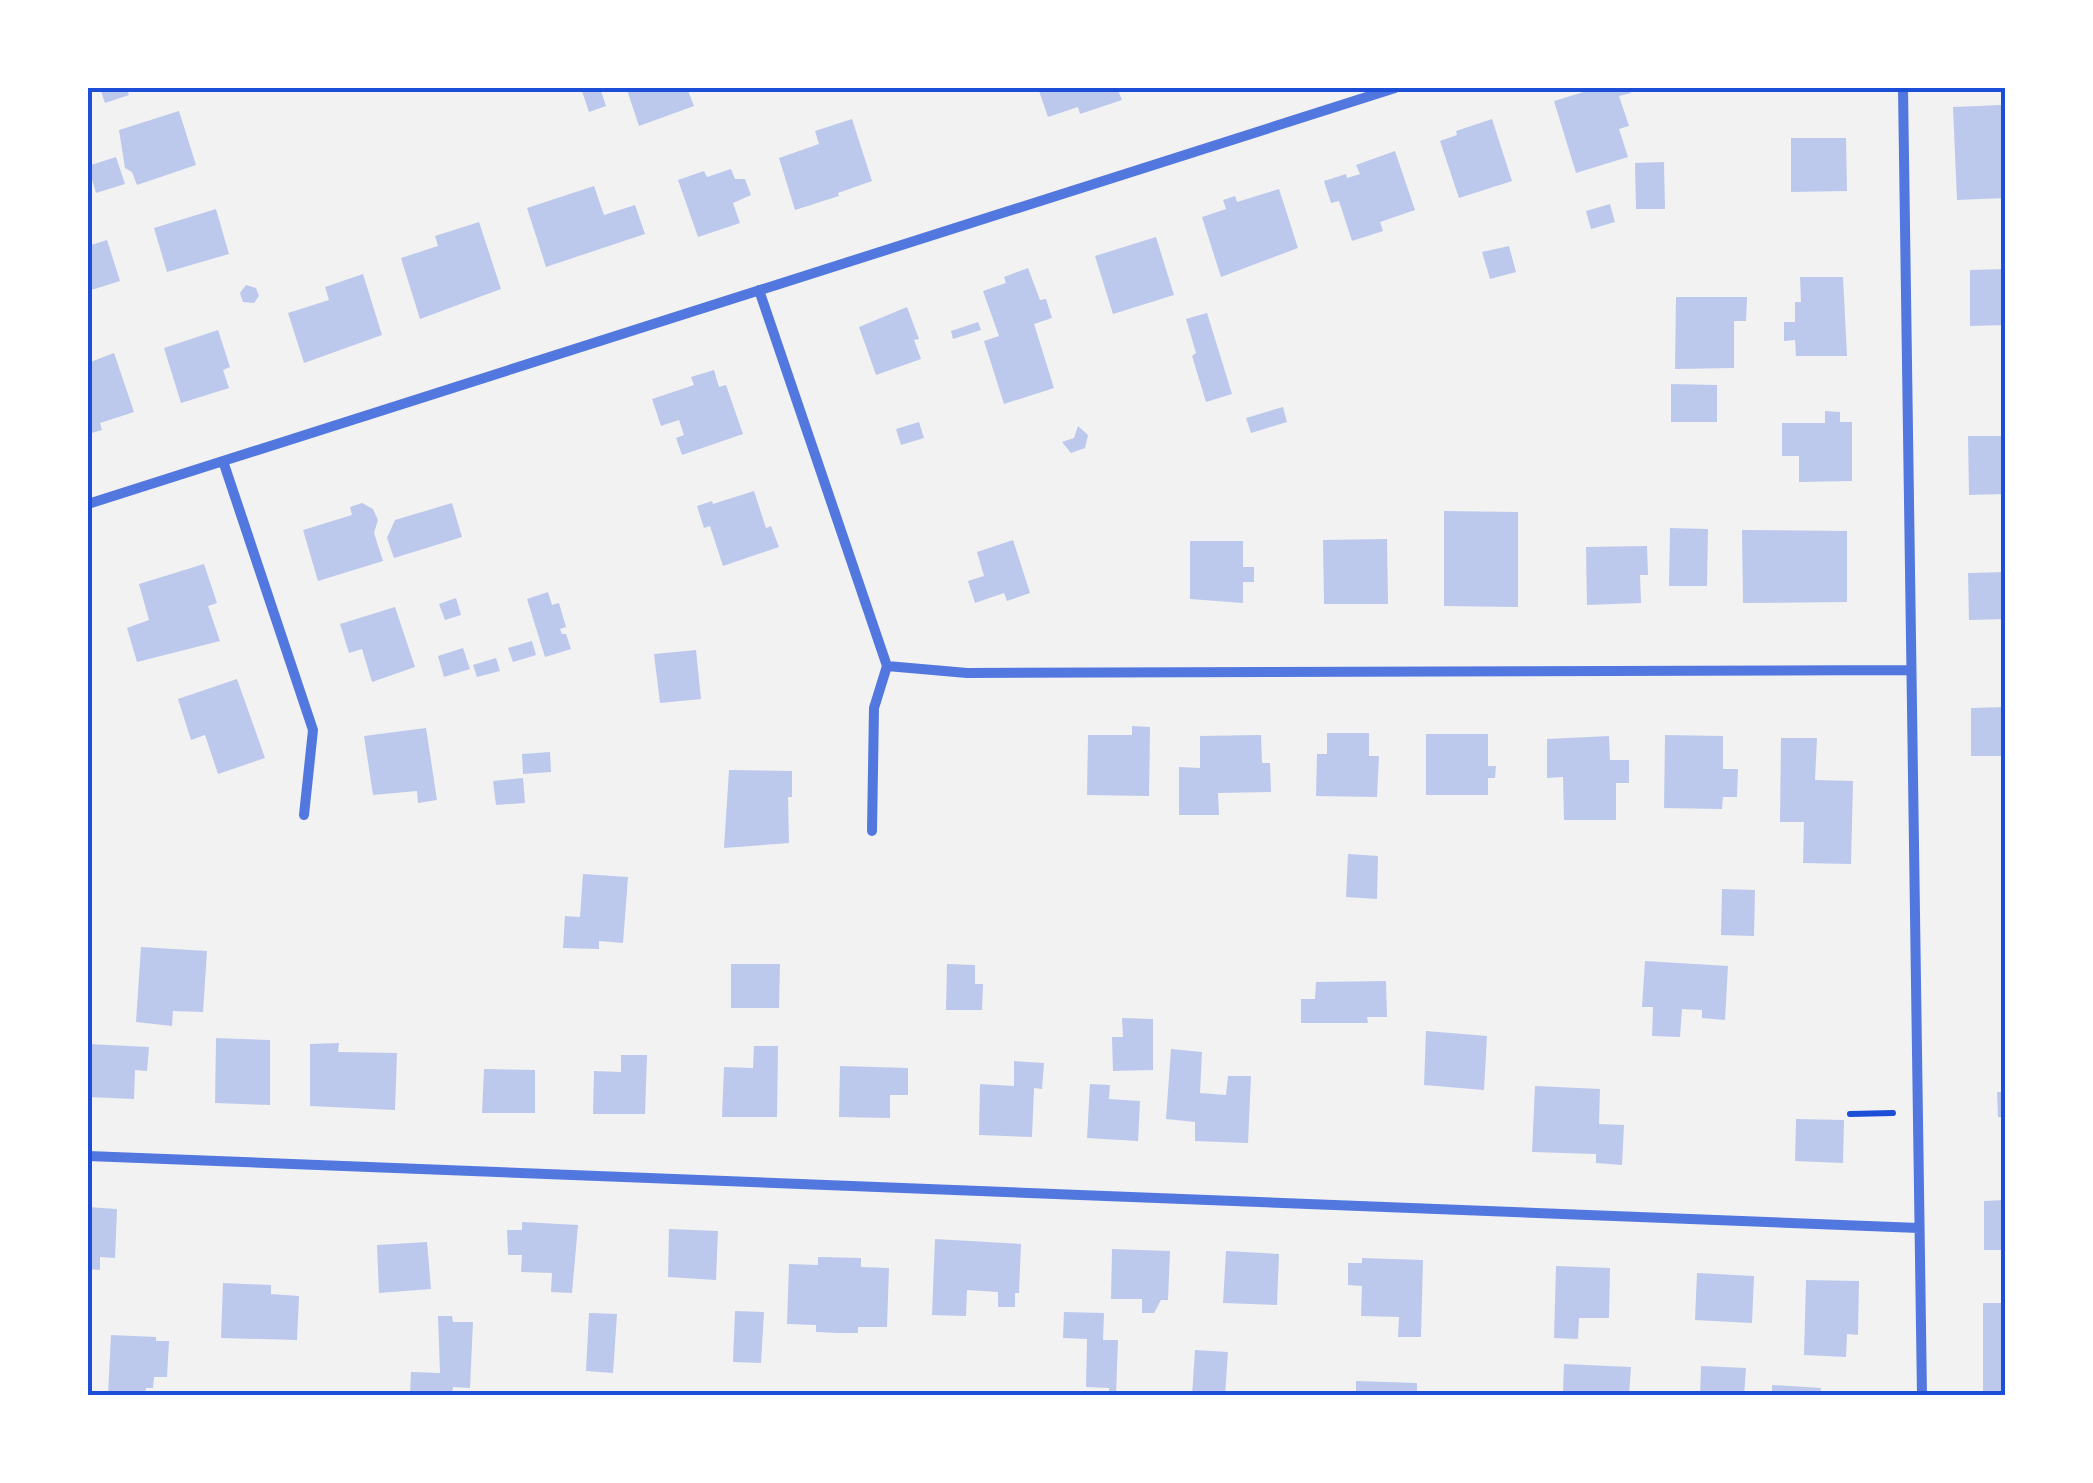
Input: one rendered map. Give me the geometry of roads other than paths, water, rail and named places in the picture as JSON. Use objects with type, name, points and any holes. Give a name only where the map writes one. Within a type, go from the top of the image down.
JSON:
[{"type":"street","points":[[88,504],[1396,88]]},
{"type":"street","points":[[1903,88],[1922,1396]]},
{"type":"street","points":[[760,290],[886,666],[874,708],[872,831]]},
{"type":"street","points":[[223,460],[312,730],[304,815]]},
{"type":"street","points":[[886,666],[966,673],[1910,670]]},
{"type":"street","points":[[88,1156],[1919,1228]]}]
